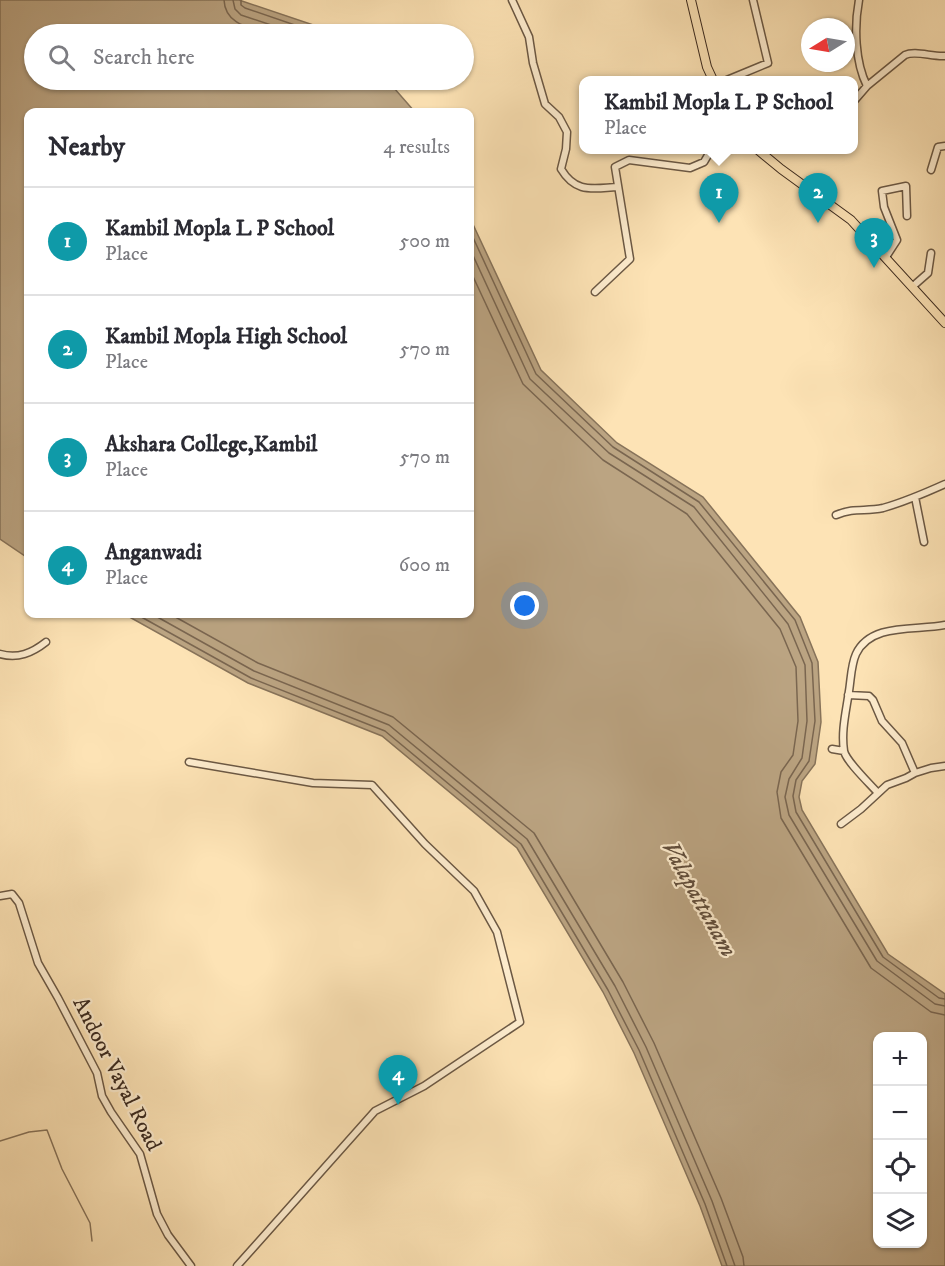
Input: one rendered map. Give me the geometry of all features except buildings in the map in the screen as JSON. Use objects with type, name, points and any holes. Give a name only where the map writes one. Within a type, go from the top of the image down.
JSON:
[{"type":"main road","points":[[691,0],[711,76]]},
{"type":"main road","points":[[763,154],[850,220],[945,323]]},
{"type":"street","points":[[512,0],[529,37],[533,63],[545,104],[559,117],[567,132],[561,169],[566,177],[581,189],[618,187]]},
{"type":"street","points":[[738,76],[768,63],[753,0]]},
{"type":"street","points":[[859,0],[857,37],[860,67],[867,86]]},
{"type":"street","points":[[858,96],[867,86],[910,52],[926,56],[945,56]]},
{"type":"street","points":[[931,170],[938,147],[945,146]]},
{"type":"street","points":[[595,292],[630,259],[615,167],[629,160],[690,168],[704,162],[709,154]]},
{"type":"street","points":[[886,257],[897,240],[884,207],[882,190],[906,186],[907,216]]},
{"type":"street","points":[[912,287],[928,273],[931,253]]},
{"type":"street","points":[[836,515],[849,510],[880,508],[915,497],[945,484]]},
{"type":"street","points":[[915,497],[924,542]]},
{"type":"street","points":[[878,793],[847,760],[844,752],[843,729],[856,653],[874,636],[887,631],[945,625]]},
{"type":"street","points":[[0,654],[24,655],[46,642]]},
{"type":"street","points":[[848,695],[869,696],[873,700],[882,721],[902,743],[915,772]]},
{"type":"street","points":[[832,749],[844,752]]},
{"type":"street","points":[[189,762],[313,783],[372,785],[425,844],[474,891],[497,932],[520,1022],[424,1086],[375,1111],[237,1266]]},
{"type":"street","points":[[841,824],[887,786],[915,772],[945,766]]},
{"type":"street","name":"Andoor Vayal Road","points":[[0,896],[12,894],[19,903],[38,963],[97,1073],[102,1096],[140,1154],[157,1214],[168,1235],[191,1266]]},
{"type":"water","points":[[0,0],[239,0],[310,24],[24,24],[24,90],[396,90],[412,108],[24,108],[24,555],[0,539]]},
{"type":"water","name":"Valapattanam","points":[[474,227],[541,370],[617,443],[703,497],[800,617],[818,662],[821,722],[815,764],[802,781],[799,797],[802,810],[888,954],[945,994],[945,1266],[722,1266],[700,1206],[634,1053],[603,992],[517,848],[382,736],[248,683],[131,618],[474,618]]},
{"type":"waterway","points":[[0,1141],[29,1132],[47,1130],[62,1169],[90,1223],[92,1241]]},
{"type":"place","name":"Kambil Mopla L P School","points":[[719,223]]},
{"type":"place","name":"Kambil Mopla High School","points":[[818,223]]},
{"type":"place","name":"Akshara College,Kambil","points":[[874,268]]},
{"type":"place","name":"Anganwadi","points":[[398,1105]]}]
